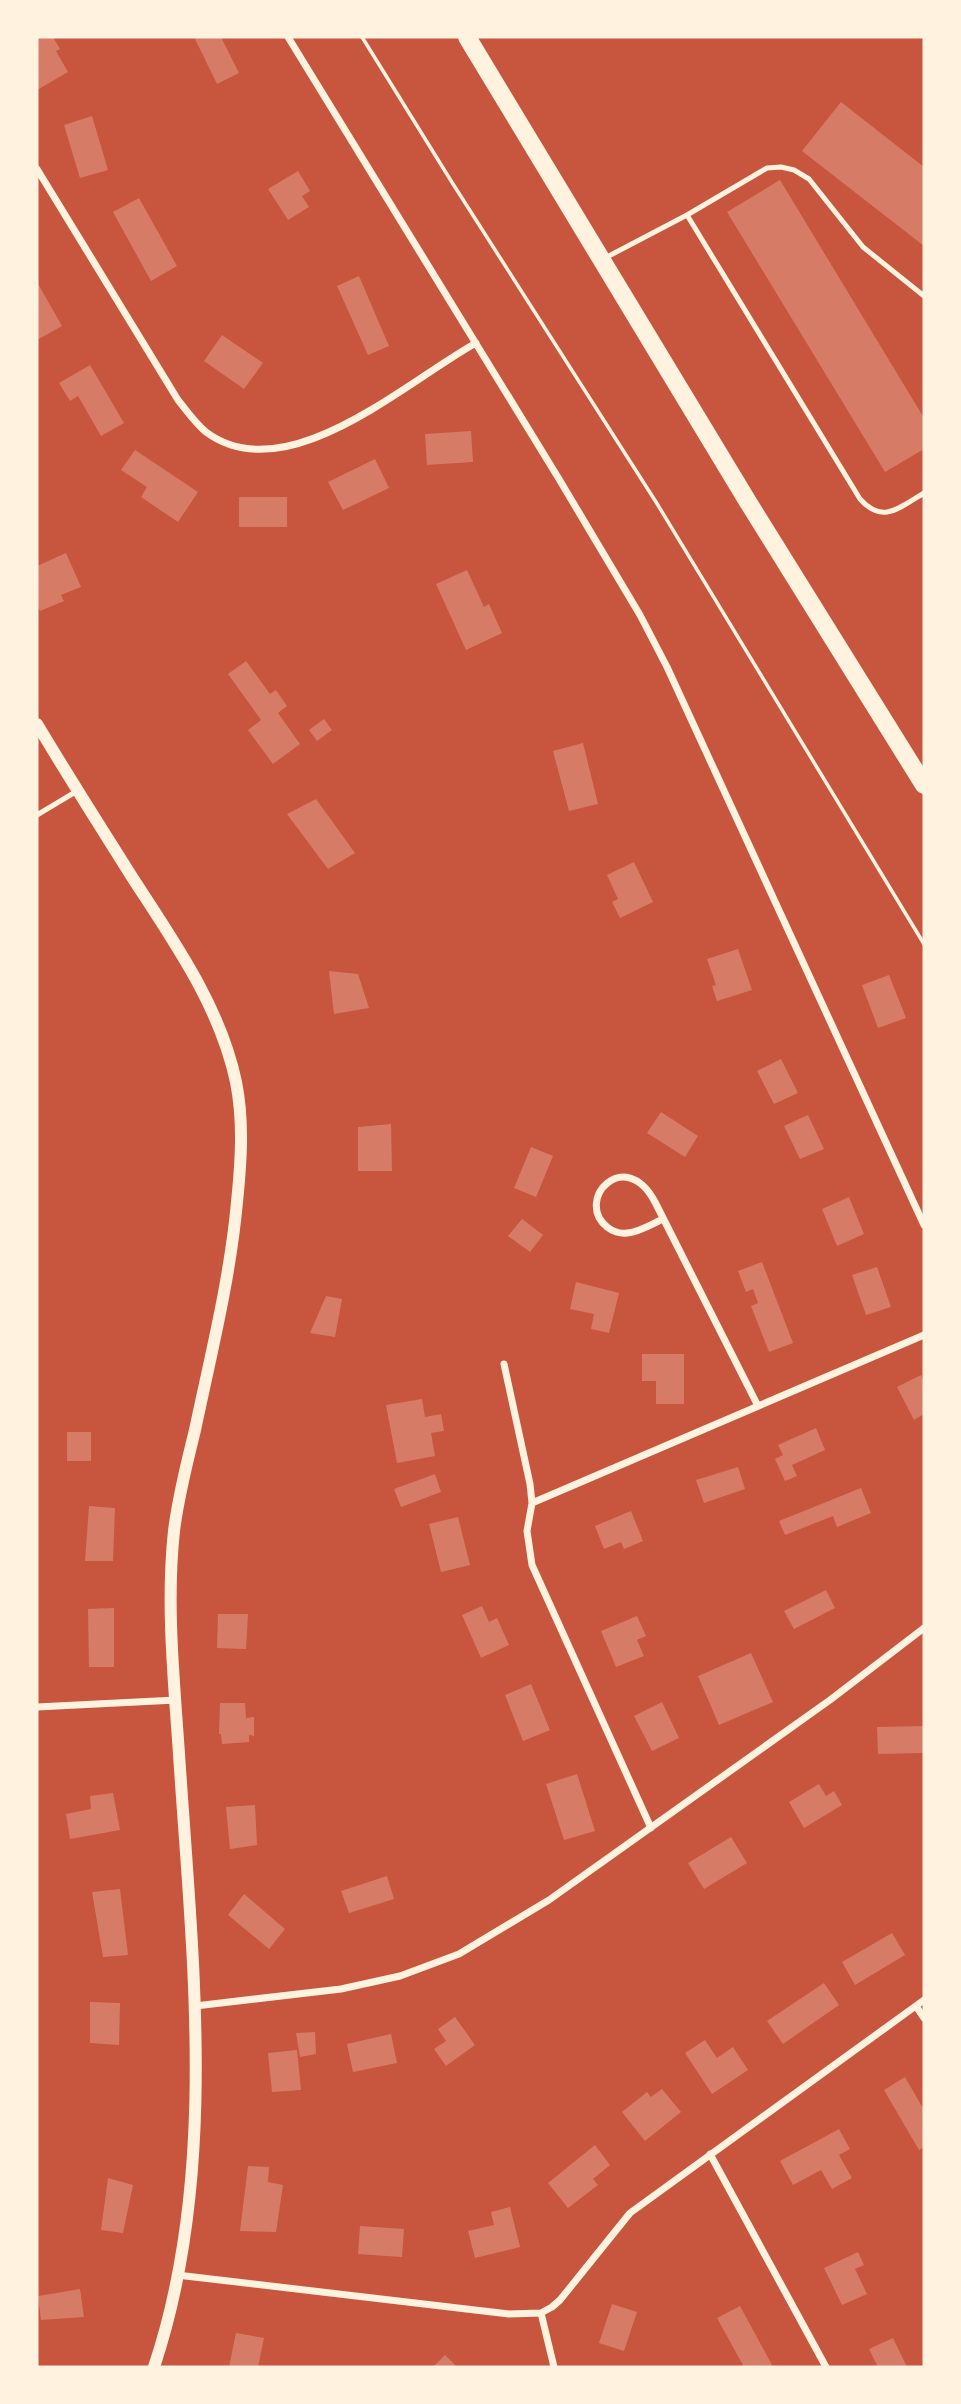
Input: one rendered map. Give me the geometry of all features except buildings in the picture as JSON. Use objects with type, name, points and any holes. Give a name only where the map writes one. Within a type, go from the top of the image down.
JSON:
[{"type":"main road","points":[[467,37],[924,785]]},
{"type":"street","points":[[288,37],[613,569],[667,667],[924,1225]]},
{"type":"street","points":[[37,169],[178,400],[206,432],[224,442],[247,449],[269,450],[289,447],[311,439],[366,412],[476,343]]},
{"type":"street","points":[[37,724],[200,986],[229,1053],[237,1085],[241,1120],[239,1188],[229,1266],[175,1526],[171,1590],[195,2006],[192,2153],[183,2245],[165,2336],[154,2367]]},
{"type":"street","points":[[663,1219],[636,1231],[618,1233],[603,1223],[596,1207],[597,1197],[601,1188],[609,1181],[627,1177],[637,1179],[645,1185],[651,1193],[758,1406]]},
{"type":"street","points":[[532,1503],[924,1335]]},
{"type":"street","points":[[504,1364],[530,1484],[532,1503],[527,1531],[532,1565],[651,1828]]},
{"type":"street","points":[[195,2006],[341,1989],[400,1976],[431,1966],[484,1941],[549,1900],[651,1828],[830,1700],[924,1628]]},
{"type":"street","points":[[37,1707],[176,1700]]},
{"type":"street","points":[[177,2276],[509,2314],[541,2313],[560,2300],[630,2213],[924,2000]]},
{"type":"street","points":[[916,2006],[924,2018]]},
{"type":"street","points":[[710,2154],[826,2367]]},
{"type":"street","points":[[541,2313],[554,2367]]},
{"type":"lane","points":[[601,260],[687,215],[767,168],[781,167],[794,170],[809,179],[863,247],[924,296]]},
{"type":"lane","points":[[687,215],[860,499],[870,510],[885,514],[924,493]]},
{"type":"lane","points":[[37,815],[77,791]]},
{"type":"path","points":[[362,37],[656,502],[924,944]]}]
